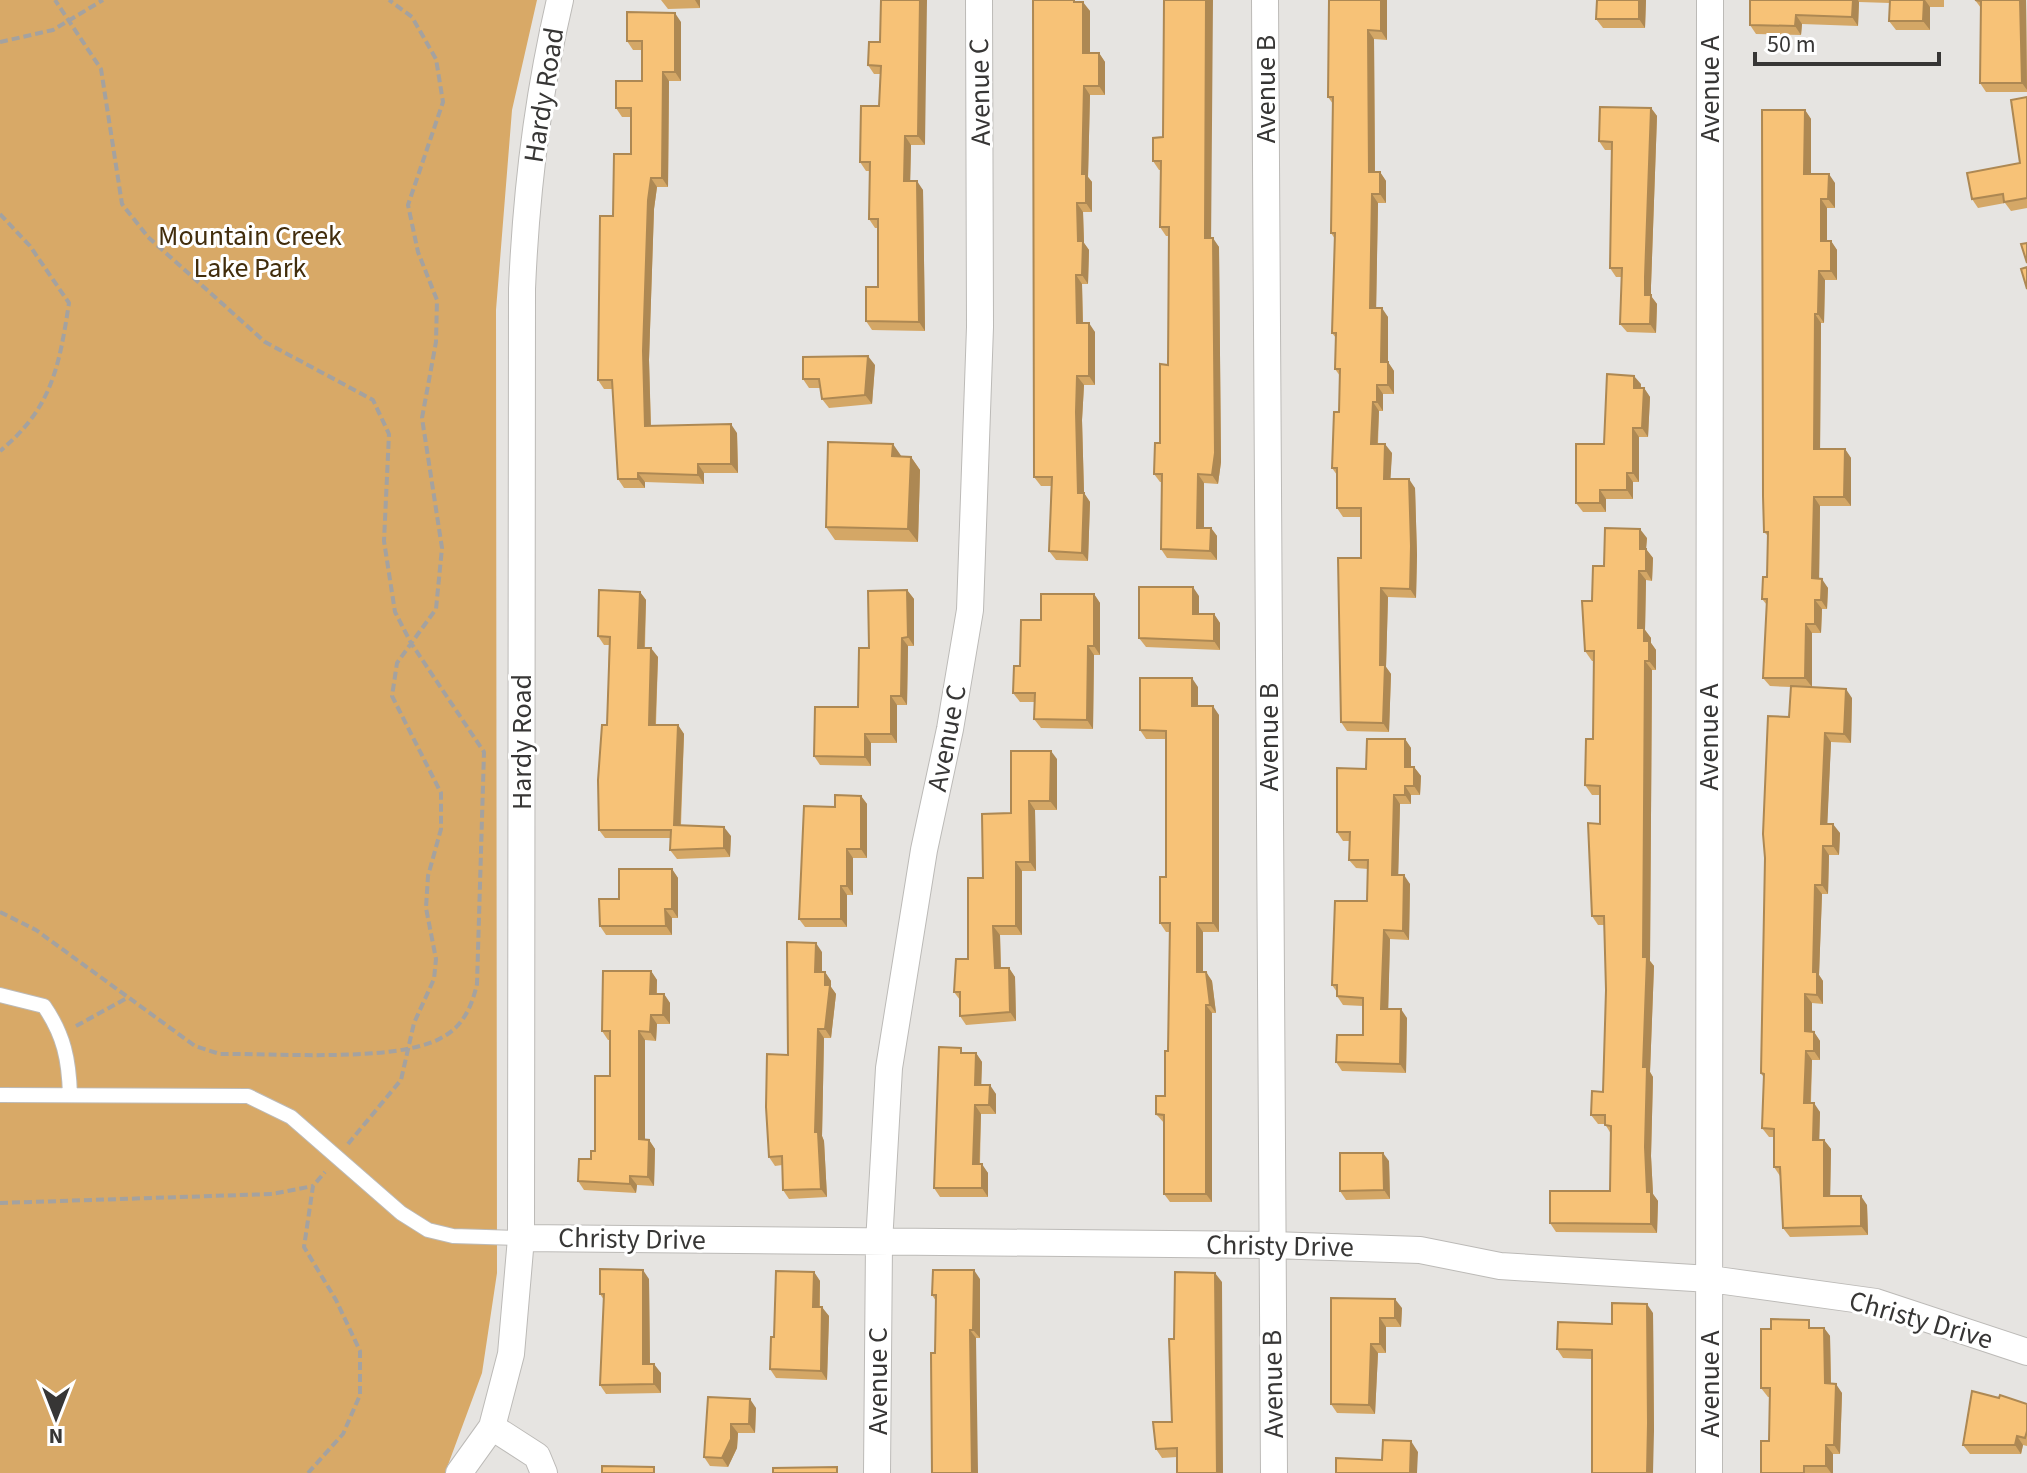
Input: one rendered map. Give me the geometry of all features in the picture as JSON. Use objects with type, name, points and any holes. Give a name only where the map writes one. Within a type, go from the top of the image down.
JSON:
[{"type":"street","name":"Hardy Road","points":[[459,1473],[492,1427],[511,1354],[521,1238],[522,289],[525,219],[549,50],[560,0]]},
{"type":"street","name":"Avenue C","points":[[877,1473],[879,1243],[889,1068],[924,850],[950,729],[970,610],[980,327],[979,0]]},
{"type":"street","name":"Avenue B","points":[[1265,0],[1274,1473]]},
{"type":"street","name":"Avenue A","points":[[1709,1473],[1710,0]]},
{"type":"street","name":"Christy Drive","points":[[521,1238],[1272,1245],[1420,1250],[1500,1266],[1710,1279],[1876,1302],[2027,1352]]},
{"type":"street","points":[[492,1427],[537,1456],[544,1473]]},
{"type":"lane","points":[[0,995],[44,1006],[62,1032],[69,1064],[70,1095]]},
{"type":"lane","points":[[0,1095],[248,1096],[291,1117],[401,1213],[428,1230],[453,1236],[521,1238]]},
{"type":"path","points":[[0,912],[36,930],[195,1046],[220,1054],[407,1050],[442,1038],[470,1011],[477,984],[484,752],[411,643],[395,612],[384,541],[389,434],[373,400],[265,342],[148,237],[122,204],[101,69],[70,18],[55,0]]},
{"type":"path","points":[[0,42],[53,30],[103,0]]},
{"type":"path","points":[[308,1473],[343,1434],[360,1395],[360,1351],[336,1300],[304,1247],[313,1186],[401,1080],[414,1023],[434,979],[436,959],[426,908],[428,876],[441,829],[441,793],[392,696],[397,663],[436,609],[442,548],[422,418],[436,342],[437,300],[418,252],[408,205],[443,102],[436,59],[412,17],[389,0]]},
{"type":"path","points":[[0,214],[30,246],[69,303],[53,385],[32,422],[0,451]]},
{"type":"path","points":[[62,1032],[127,998]]},
{"type":"path","points":[[0,1203],[272,1194],[313,1186]]},
{"type":"green space","name":"Mountain Creek Lake Park","points":[[0,0],[537,0],[512,110],[496,310],[497,1273],[482,1373],[445,1473],[0,1473]]},
{"type":"building","points":[[881,0],[920,0],[918,136],[905,136],[904,181],[917,181],[919,322],[866,321],[866,287],[878,287],[878,219],[869,219],[870,162],[860,162],[861,106],[879,106],[881,66],[868,65],[869,42],[880,42]]},
{"type":"building","points":[[1033,0],[1083,2],[1083,53],[1099,53],[1099,86],[1084,86],[1082,174],[1086,174],[1086,203],[1077,203],[1078,241],[1083,241],[1082,275],[1076,275],[1077,323],[1089,323],[1089,376],[1077,376],[1078,493],[1084,493],[1082,553],[1049,551],[1052,477],[1034,477]]},
{"type":"building","points":[[1164,0],[1206,0],[1205,238],[1213,238],[1215,453],[1212,475],[1198,474],[1197,528],[1211,528],[1210,551],[1161,549],[1162,474],[1154,474],[1155,443],[1160,443],[1160,364],[1168,365],[1169,227],[1160,227],[1161,161],[1153,161],[1153,138],[1163,137]]},
{"type":"building","points":[[1329,0],[1381,0],[1381,31],[1368,30],[1369,172],[1380,172],[1380,194],[1372,194],[1370,308],[1382,308],[1381,362],[1388,362],[1388,385],[1377,385],[1371,444],[1385,444],[1384,479],[1409,479],[1411,546],[1410,589],[1381,588],[1380,665],[1385,665],[1383,723],[1341,722],[1338,558],[1361,558],[1361,508],[1337,508],[1337,468],[1332,468],[1334,412],[1339,412],[1340,369],[1335,369],[1336,333],[1332,333],[1335,233],[1331,233],[1333,97],[1328,97]]},
{"type":"building","points":[[1597,0],[1639,0],[1639,19],[1596,19]]},
{"type":"building","points":[[1750,0],[1853,0],[1852,17],[1796,15],[1795,26],[1750,25]]},
{"type":"building","points":[[1890,0],[1924,0],[1923,21],[1889,21]]},
{"type":"building","points":[[1975,0],[2020,0],[2022,83],[1980,83],[1981,1]]},
{"type":"building","points":[[627,12],[675,13],[675,72],[663,72],[662,178],[651,178],[648,200],[643,351],[645,426],[731,424],[731,464],[698,464],[698,475],[638,473],[638,479],[618,479],[612,380],[598,380],[600,216],[613,216],[614,154],[631,154],[631,108],[616,108],[616,81],[642,81],[642,41],[627,41]]},
{"type":"building","points":[[2027,97],[2027,198],[2004,202],[2003,194],[1972,199],[1967,173],[2020,163],[2011,100]]},
{"type":"building","points":[[1600,107],[1651,108],[1645,277],[1645,295],[1651,295],[1650,324],[1620,324],[1622,268],[1610,268],[1612,142],[1599,141]]},
{"type":"building","points":[[1762,110],[1805,110],[1804,174],[1829,174],[1828,199],[1821,199],[1821,241],[1831,241],[1831,271],[1819,271],[1818,314],[1815,314],[1814,449],[1845,449],[1844,497],[1814,497],[1812,578],[1822,579],[1821,600],[1815,600],[1815,624],[1806,624],[1805,678],[1763,678],[1767,599],[1762,599],[1763,577],[1767,577],[1768,532],[1764,532],[1763,496]]},
{"type":"building","points":[[2027,243],[2027,263],[2021,244]]},
{"type":"building","points":[[2027,267],[2027,289],[2021,269]]},
{"type":"building","points":[[868,356],[865,395],[822,399],[819,379],[803,379],[803,357]]},
{"type":"building","points":[[1607,374],[1634,376],[1634,388],[1644,388],[1642,428],[1633,428],[1633,473],[1627,473],[1627,490],[1600,490],[1600,503],[1576,503],[1576,444],[1604,444]]},
{"type":"building","points":[[828,442],[893,444],[892,456],[911,457],[908,529],[826,527]]},
{"type":"building","points":[[1605,528],[1640,529],[1640,549],[1646,549],[1646,571],[1639,571],[1638,628],[1644,628],[1644,641],[1649,641],[1649,661],[1645,661],[1643,957],[1647,957],[1643,1067],[1647,1067],[1645,1147],[1647,1192],[1651,1192],[1651,1224],[1550,1223],[1550,1191],[1610,1191],[1611,1126],[1605,1125],[1605,1115],[1591,1115],[1592,1091],[1603,1092],[1606,990],[1604,916],[1592,916],[1588,823],[1600,824],[1600,786],[1585,785],[1586,739],[1593,739],[1594,651],[1585,651],[1582,601],[1592,601],[1593,566],[1604,566]]},
{"type":"building","points":[[1139,587],[1193,587],[1193,614],[1214,614],[1214,641],[1139,638]]},
{"type":"building","points":[[599,590],[640,592],[638,648],[651,648],[649,725],[678,725],[674,825],[724,827],[724,848],[670,850],[671,830],[599,830],[598,780],[602,725],[607,725],[610,637],[598,636]]},
{"type":"building","points":[[907,590],[908,637],[902,638],[901,696],[891,696],[891,734],[865,734],[865,757],[814,756],[815,707],[858,707],[859,648],[869,648],[868,591]]},
{"type":"building","points":[[1041,594],[1094,594],[1094,646],[1088,646],[1087,720],[1034,719],[1035,693],[1013,693],[1014,666],[1020,666],[1021,620],[1041,620]]},
{"type":"building","points":[[1140,678],[1192,678],[1192,706],[1213,706],[1213,923],[1197,923],[1197,972],[1206,972],[1210,1005],[1206,1005],[1206,1194],[1164,1194],[1164,1115],[1156,1114],[1156,1096],[1165,1096],[1165,1051],[1168,1051],[1170,923],[1160,923],[1160,877],[1166,877],[1166,731],[1140,730]]},
{"type":"building","points":[[1791,686],[1846,689],[1844,734],[1825,733],[1821,824],[1833,824],[1833,846],[1823,846],[1822,885],[1815,885],[1813,972],[1817,972],[1817,995],[1805,994],[1805,1031],[1814,1032],[1814,1051],[1806,1051],[1804,1103],[1814,1103],[1813,1140],[1824,1140],[1824,1196],[1861,1196],[1861,1226],[1783,1228],[1780,1167],[1774,1167],[1774,1129],[1762,1128],[1763,834],[1768,716],[1789,717]]},
{"type":"building","points":[[1367,739],[1405,739],[1405,767],[1414,767],[1414,786],[1405,786],[1405,795],[1394,795],[1392,875],[1404,875],[1403,931],[1384,930],[1381,1009],[1401,1009],[1400,1064],[1336,1062],[1337,1035],[1363,1035],[1363,998],[1337,996],[1337,985],[1332,985],[1335,901],[1367,901],[1368,860],[1349,860],[1350,832],[1337,832],[1337,768],[1366,769]]},
{"type":"building","points":[[1011,751],[1051,751],[1050,801],[1029,801],[1030,862],[1016,862],[1016,926],[993,926],[995,968],[1009,968],[1010,1012],[960,1016],[960,992],[954,992],[956,959],[968,959],[968,878],[983,878],[982,814],[1011,813]]},
{"type":"building","points":[[835,795],[861,796],[861,849],[847,849],[847,886],[841,886],[841,919],[799,919],[804,806],[835,807]]},
{"type":"building","points":[[619,869],[672,869],[672,909],[665,909],[666,926],[600,926],[599,899],[619,899]]},
{"type":"building","points":[[787,942],[816,943],[815,972],[825,972],[825,985],[830,985],[825,1029],[818,1029],[815,1132],[818,1132],[821,1189],[783,1190],[782,1156],[769,1157],[767,1054],[788,1055]]},
{"type":"building","points":[[603,971],[651,971],[650,994],[664,994],[663,1015],[651,1015],[650,1032],[639,1031],[639,1139],[649,1140],[648,1177],[630,1176],[630,1184],[578,1181],[579,1159],[591,1159],[591,1151],[595,1151],[595,1076],[610,1076],[610,1031],[602,1031]]},
{"type":"building","points":[[939,1047],[961,1048],[961,1053],[976,1053],[975,1085],[990,1085],[989,1105],[975,1105],[973,1164],[982,1164],[982,1188],[934,1188]]},
{"type":"building","points":[[1340,1153],[1383,1153],[1384,1190],[1340,1191]]},
{"type":"building","points":[[600,1269],[643,1270],[643,1364],[654,1364],[654,1384],[600,1385],[604,1294],[600,1294]]},
{"type":"building","points":[[933,1270],[974,1270],[973,1330],[970,1330],[972,1473],[932,1473],[931,1353],[935,1353],[936,1295],[932,1295]]},
{"type":"building","points":[[776,1271],[814,1272],[813,1307],[822,1307],[821,1371],[770,1369]]},
{"type":"building","points":[[1175,1272],[1215,1273],[1217,1473],[1177,1473],[1177,1448],[1156,1449],[1153,1422],[1172,1422],[1169,1339],[1174,1339]]},
{"type":"building","points":[[1331,1298],[1395,1299],[1395,1318],[1380,1318],[1380,1344],[1371,1344],[1369,1405],[1331,1404]]},
{"type":"building","points":[[1612,1303],[1647,1304],[1647,1473],[1592,1473],[1592,1350],[1557,1349],[1558,1322],[1612,1324]]},
{"type":"building","points":[[1771,1319],[1809,1320],[1809,1328],[1824,1328],[1825,1383],[1836,1384],[1834,1445],[1826,1445],[1826,1466],[1804,1466],[1804,1473],[1761,1473],[1761,1441],[1769,1441],[1770,1388],[1761,1388],[1761,1329],[1771,1329]]},
{"type":"building","points":[[1972,1391],[1999,1398],[2000,1395],[2027,1404],[2025,1438],[2017,1436],[2015,1445],[1963,1445]]},
{"type":"building","points":[[708,1397],[750,1399],[749,1424],[731,1424],[731,1439],[722,1458],[704,1457]]},
{"type":"building","points":[[1383,1440],[1411,1441],[1410,1473],[1336,1473],[1336,1458],[1382,1460]]},
{"type":"building","points":[[602,1466],[654,1467],[654,1473],[602,1473]]},
{"type":"building","points":[[837,1467],[837,1473],[773,1473],[773,1468]]}]
